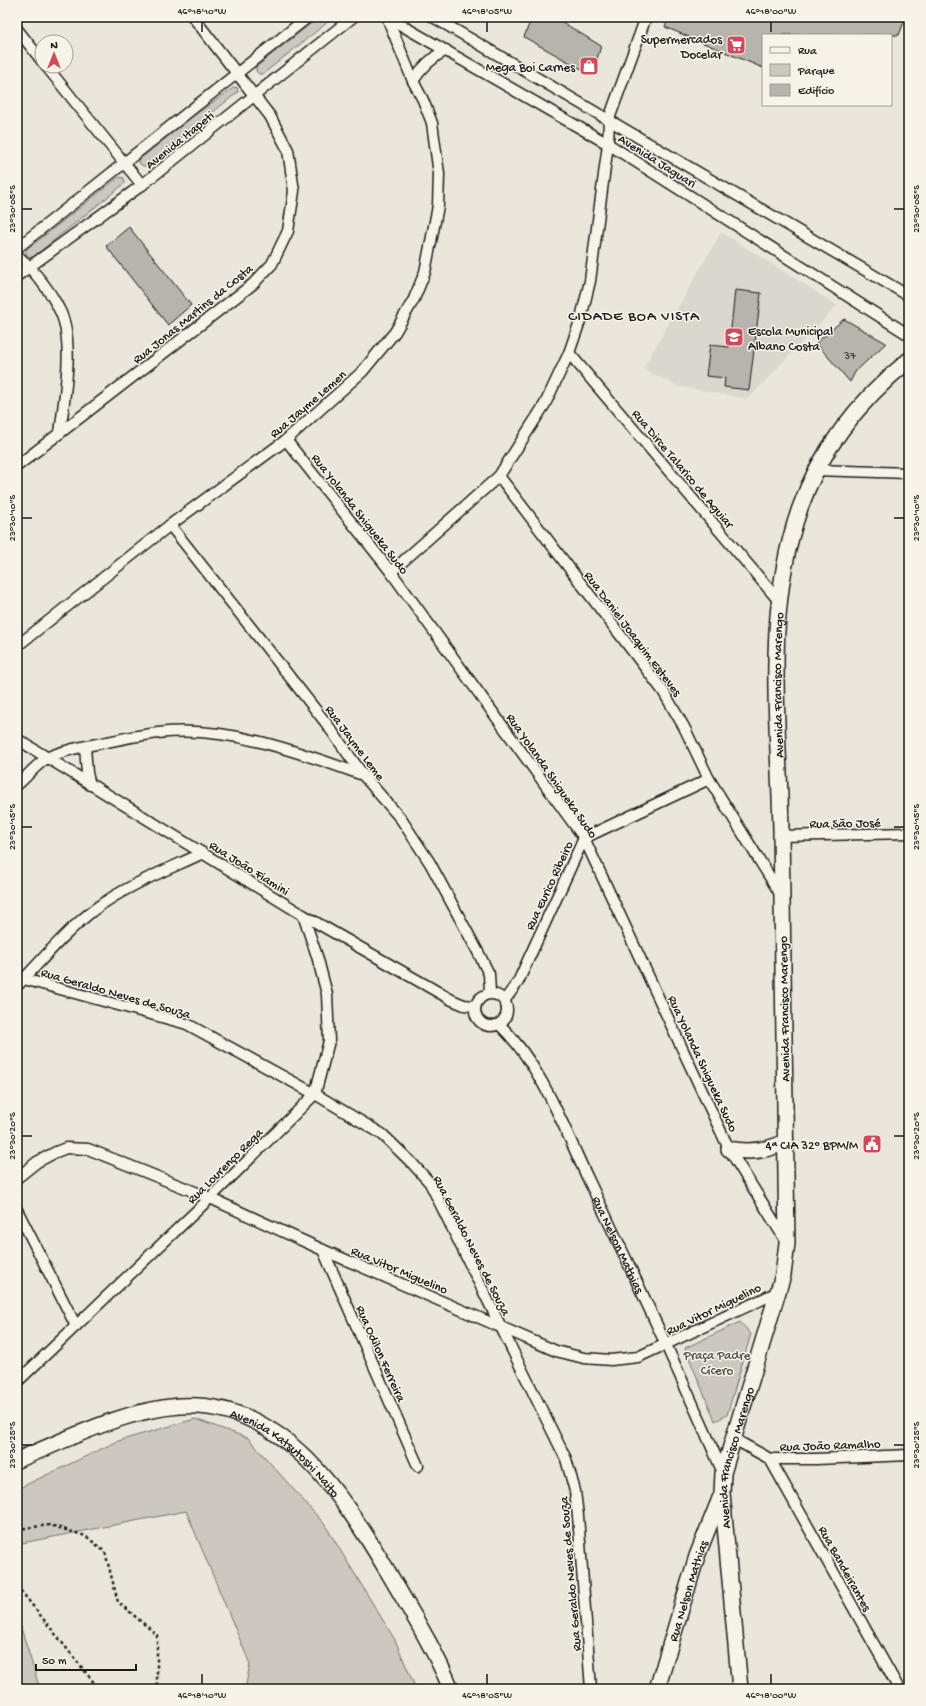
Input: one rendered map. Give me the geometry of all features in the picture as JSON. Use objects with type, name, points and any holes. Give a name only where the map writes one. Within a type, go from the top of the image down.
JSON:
[{"type":"main road","name":"Avenida Francisco Marengo","points":[[741,1688],[722,1493],[723,1473],[783,1275],[787,1244],[781,836],[775,686],[779,601],[792,534],[800,508],[815,470],[833,439],[864,402],[909,360]]},
{"type":"main road","points":[[729,1149],[740,1151],[762,1150],[773,1148],[785,1142]]},
{"type":"main road","name":"Avenida Katsutoshi Naito","points":[[17,1460],[100,1426],[146,1410],[181,1406],[212,1408],[251,1418],[283,1438],[313,1465],[356,1519],[410,1609],[451,1689]]},
{"type":"main road","name":"Rua Nelson Mathias","points":[[657,1689],[697,1556],[722,1493]]},
{"type":"street","name":"Rua Jonas Martins da Costa","points":[[17,466],[253,284],[272,264],[288,231],[294,191],[288,150],[270,116],[193,17]]},
{"type":"street","name":"Avenida Itapeti","points":[[17,248],[308,17]]},
{"type":"street","name":"Avenida Itapeti","points":[[17,276],[142,185],[353,17]]},
{"type":"street","name":"Avenida Jaguari","points":[[388,17],[608,144],[909,335]]},
{"type":"street","name":"Rua Jayme Lemen","points":[[17,646],[170,525],[286,440],[362,372],[395,332],[414,299],[425,272],[438,206],[439,174],[432,123],[423,100],[412,81],[388,17]]},
{"type":"street","name":"Avenida Jaguari","points":[[433,17],[909,296]]},
{"type":"street","points":[[391,572],[500,476],[545,404],[569,353],[581,318],[590,281],[608,144],[609,119],[646,17]]},
{"type":"street","points":[[17,29],[34,51]]},
{"type":"street","points":[[412,81],[424,64],[434,56],[446,50]]},
{"type":"street","points":[[52,74],[142,185]]},
{"type":"street","points":[[17,255],[29,266],[61,312],[66,336],[67,374],[60,433]]},
{"type":"street","name":"Rua Dirce Talarico de Aguiar","points":[[569,353],[779,601]]},
{"type":"street","name":"Rua Yolanda Shigueka Sudo","points":[[286,440],[391,572],[584,838],[729,1149],[787,1244]]},
{"type":"street","points":[[815,470],[909,473]]},
{"type":"street","name":"Rua Daniel Joaquim Esteves","points":[[500,476],[663,690],[684,727],[709,779],[782,897]]},
{"type":"street","name":"Rua Jayme Leme","points":[[170,525],[326,723],[363,776],[401,819],[430,863],[489,974],[490,993]]},
{"type":"street","points":[[17,785],[47,758],[85,747],[159,733],[198,732],[254,740],[303,754],[363,776]]},
{"type":"street","name":"Rua João Fiamini","points":[[17,739],[303,915],[452,1000],[464,1005],[475,1006]]},
{"type":"street","points":[[85,747],[87,773],[90,785]]},
{"type":"street","name":"Rua Eurico Ribeiro","points":[[504,1001],[518,982],[584,838],[709,779]]},
{"type":"street","name":"Rua São José","points":[[781,836],[909,833]]},
{"type":"street","points":[[20,983],[67,933],[95,909],[122,892],[203,853]]},
{"type":"street","points":[[303,915],[317,956],[327,994],[329,1041],[315,1094]]},
{"type":"street","name":"Rua Geraldo Neves de Souza","points":[[20,983],[187,1024],[315,1094],[382,1134],[430,1183],[499,1326],[566,1459],[575,1491],[591,1689]]},
{"type":"street","points":[[490,993],[496,994],[504,1001],[507,1011],[503,1021],[499,1024],[494,1026],[483,1024],[476,1017],[475,1006],[480,997],[490,993]]},
{"type":"street","name":"Rua Nelson Mathias","points":[[499,1024],[515,1040],[544,1086],[667,1345],[723,1473]]},
{"type":"street","name":"Rua Lourenço Rega","points":[[17,1382],[210,1198],[315,1094]]},
{"type":"street","name":"Rua Vitor Miguelino","points":[[17,1178],[37,1162],[56,1152],[66,1148],[88,1149],[210,1198],[324,1250],[556,1351],[584,1358],[611,1360],[638,1357],[667,1345],[778,1292]]},
{"type":"street","points":[[17,1210],[76,1326]]},
{"type":"street","name":"Rua Odilon Ferreira","points":[[324,1250],[418,1466]]},
{"type":"street","name":"Rua João Ramalho","points":[[734,1438],[770,1459],[816,1459],[909,1454]]},
{"type":"street","name":"Rua Bandeirantes","points":[[770,1459],[899,1689]]},
{"type":"path","points":[[17,1530],[50,1525],[86,1536],[105,1552],[118,1602],[156,1635],[156,1689]]},
{"type":"path","points":[[17,1586],[99,1689]]},
{"type":"shaded area","name":"Escola Municipal Albano Costa","points":[[721,232],[837,305],[748,399],[677,386],[643,369]]},
{"type":"green space","points":[[319,17],[334,17],[263,74],[259,74],[256,71],[256,67]]},
{"type":"green space","points":[[237,87],[238,92],[146,166],[139,163],[140,159],[196,114],[233,88]]},
{"type":"green space","points":[[119,177],[124,178],[125,183],[33,257],[26,254],[26,250]]},
{"type":"green space","name":"Praça Padre Cícero","points":[[740,1322],[751,1334],[727,1415],[715,1421],[685,1348]]},
{"type":"green space","points":[[195,1419],[248,1438],[325,1525],[395,1640],[416,1689],[245,1689],[250,1664],[186,1511],[17,1544],[17,1489],[118,1441]]},
{"type":"green space","points":[[17,1615],[40,1689],[17,1689]]},
{"type":"building","points":[[532,17],[554,17],[601,46],[592,75],[524,37]]},
{"type":"building","name":"Supermercados Docelar","points":[[669,17],[906,17],[899,35],[762,34],[762,68],[665,27]]},
{"type":"building","points":[[129,227],[191,305],[168,325],[106,246]]},
{"type":"building","points":[[735,290],[761,293],[749,390],[724,387],[725,378],[706,376],[710,345],[729,347]]},
{"type":"building","points":[[844,319],[886,343],[855,372],[850,382],[816,343]]},
{"type":"place","name":"Supermercados Docelar","points":[[736,45]]},
{"type":"place","name":"Mega Boi Carnes","points":[[589,66]]},
{"type":"place","name":"Escola Municipal Albano Costa","points":[[734,337]]},
{"type":"place","name":"4ª CIA 32º BPM/M","points":[[872,1144]]},
{"type":"district","name":"CIDADE BOA VISTA","points":[[634,315]]}]
